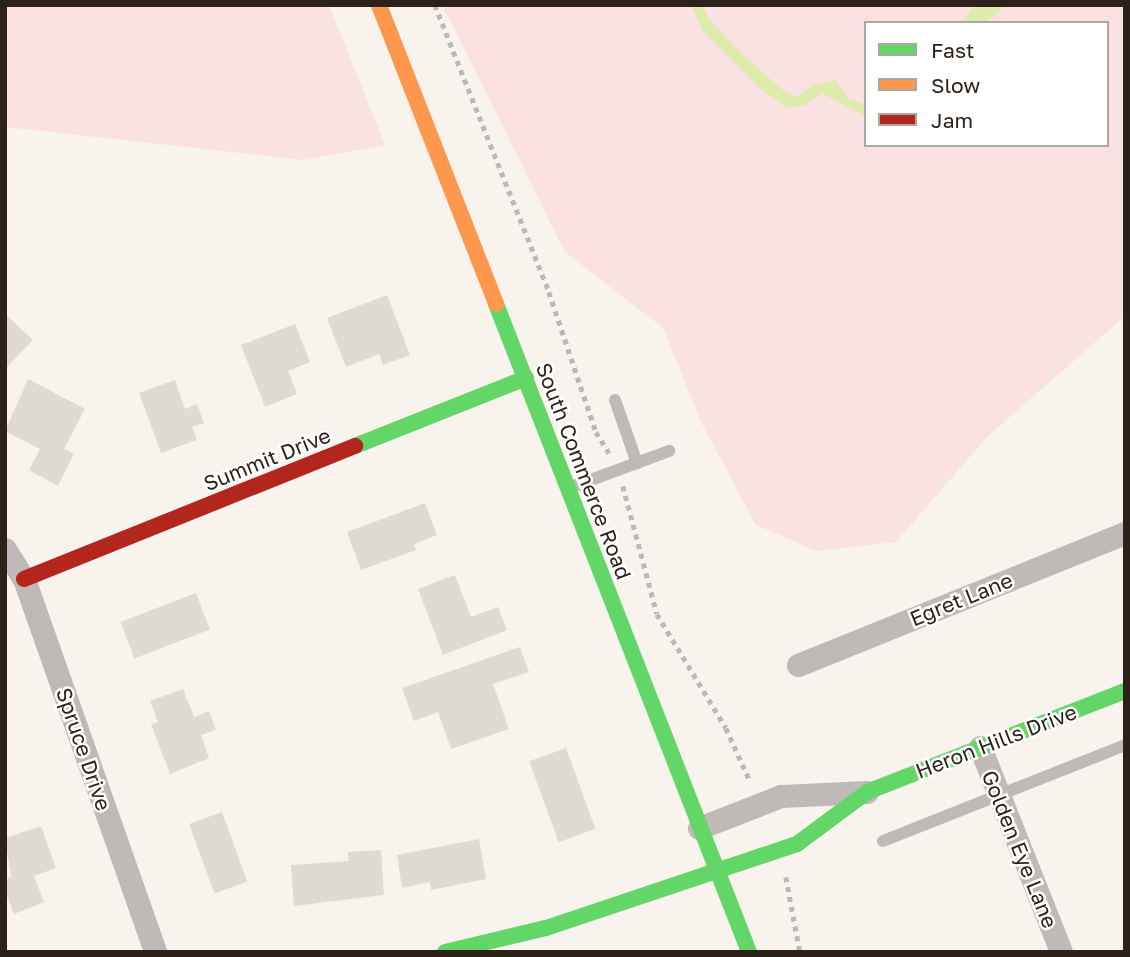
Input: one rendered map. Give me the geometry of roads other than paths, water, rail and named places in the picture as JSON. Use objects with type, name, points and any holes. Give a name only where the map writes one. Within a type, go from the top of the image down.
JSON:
[{"type":"street","name":"South Commerce Road","points":[[379,5],[526,378],[698,828],[718,870],[749,952]]},
{"type":"street","name":"Summit Drive","points":[[24,579],[526,378]]},
{"type":"street","name":"Egret Lane","points":[[798,665],[1125,533]]},
{"type":"street","name":"Spruce Drive","points":[[5,550],[24,579],[155,952]]},
{"type":"street","name":"Heron Hills Drive","points":[[445,952],[546,928],[797,844],[867,792],[1124,692]]},
{"type":"street","name":"Golden Eye Lane","points":[[980,747],[1061,952]]},
{"type":"street","name":"Heron Hills Drive","points":[[698,828],[781,796],[867,792]]},
{"type":"lane","points":[[615,400],[637,463]]},
{"type":"lane","points":[[568,488],[669,451]]},
{"type":"lane","points":[[883,841],[1000,797],[1125,744]]}]
